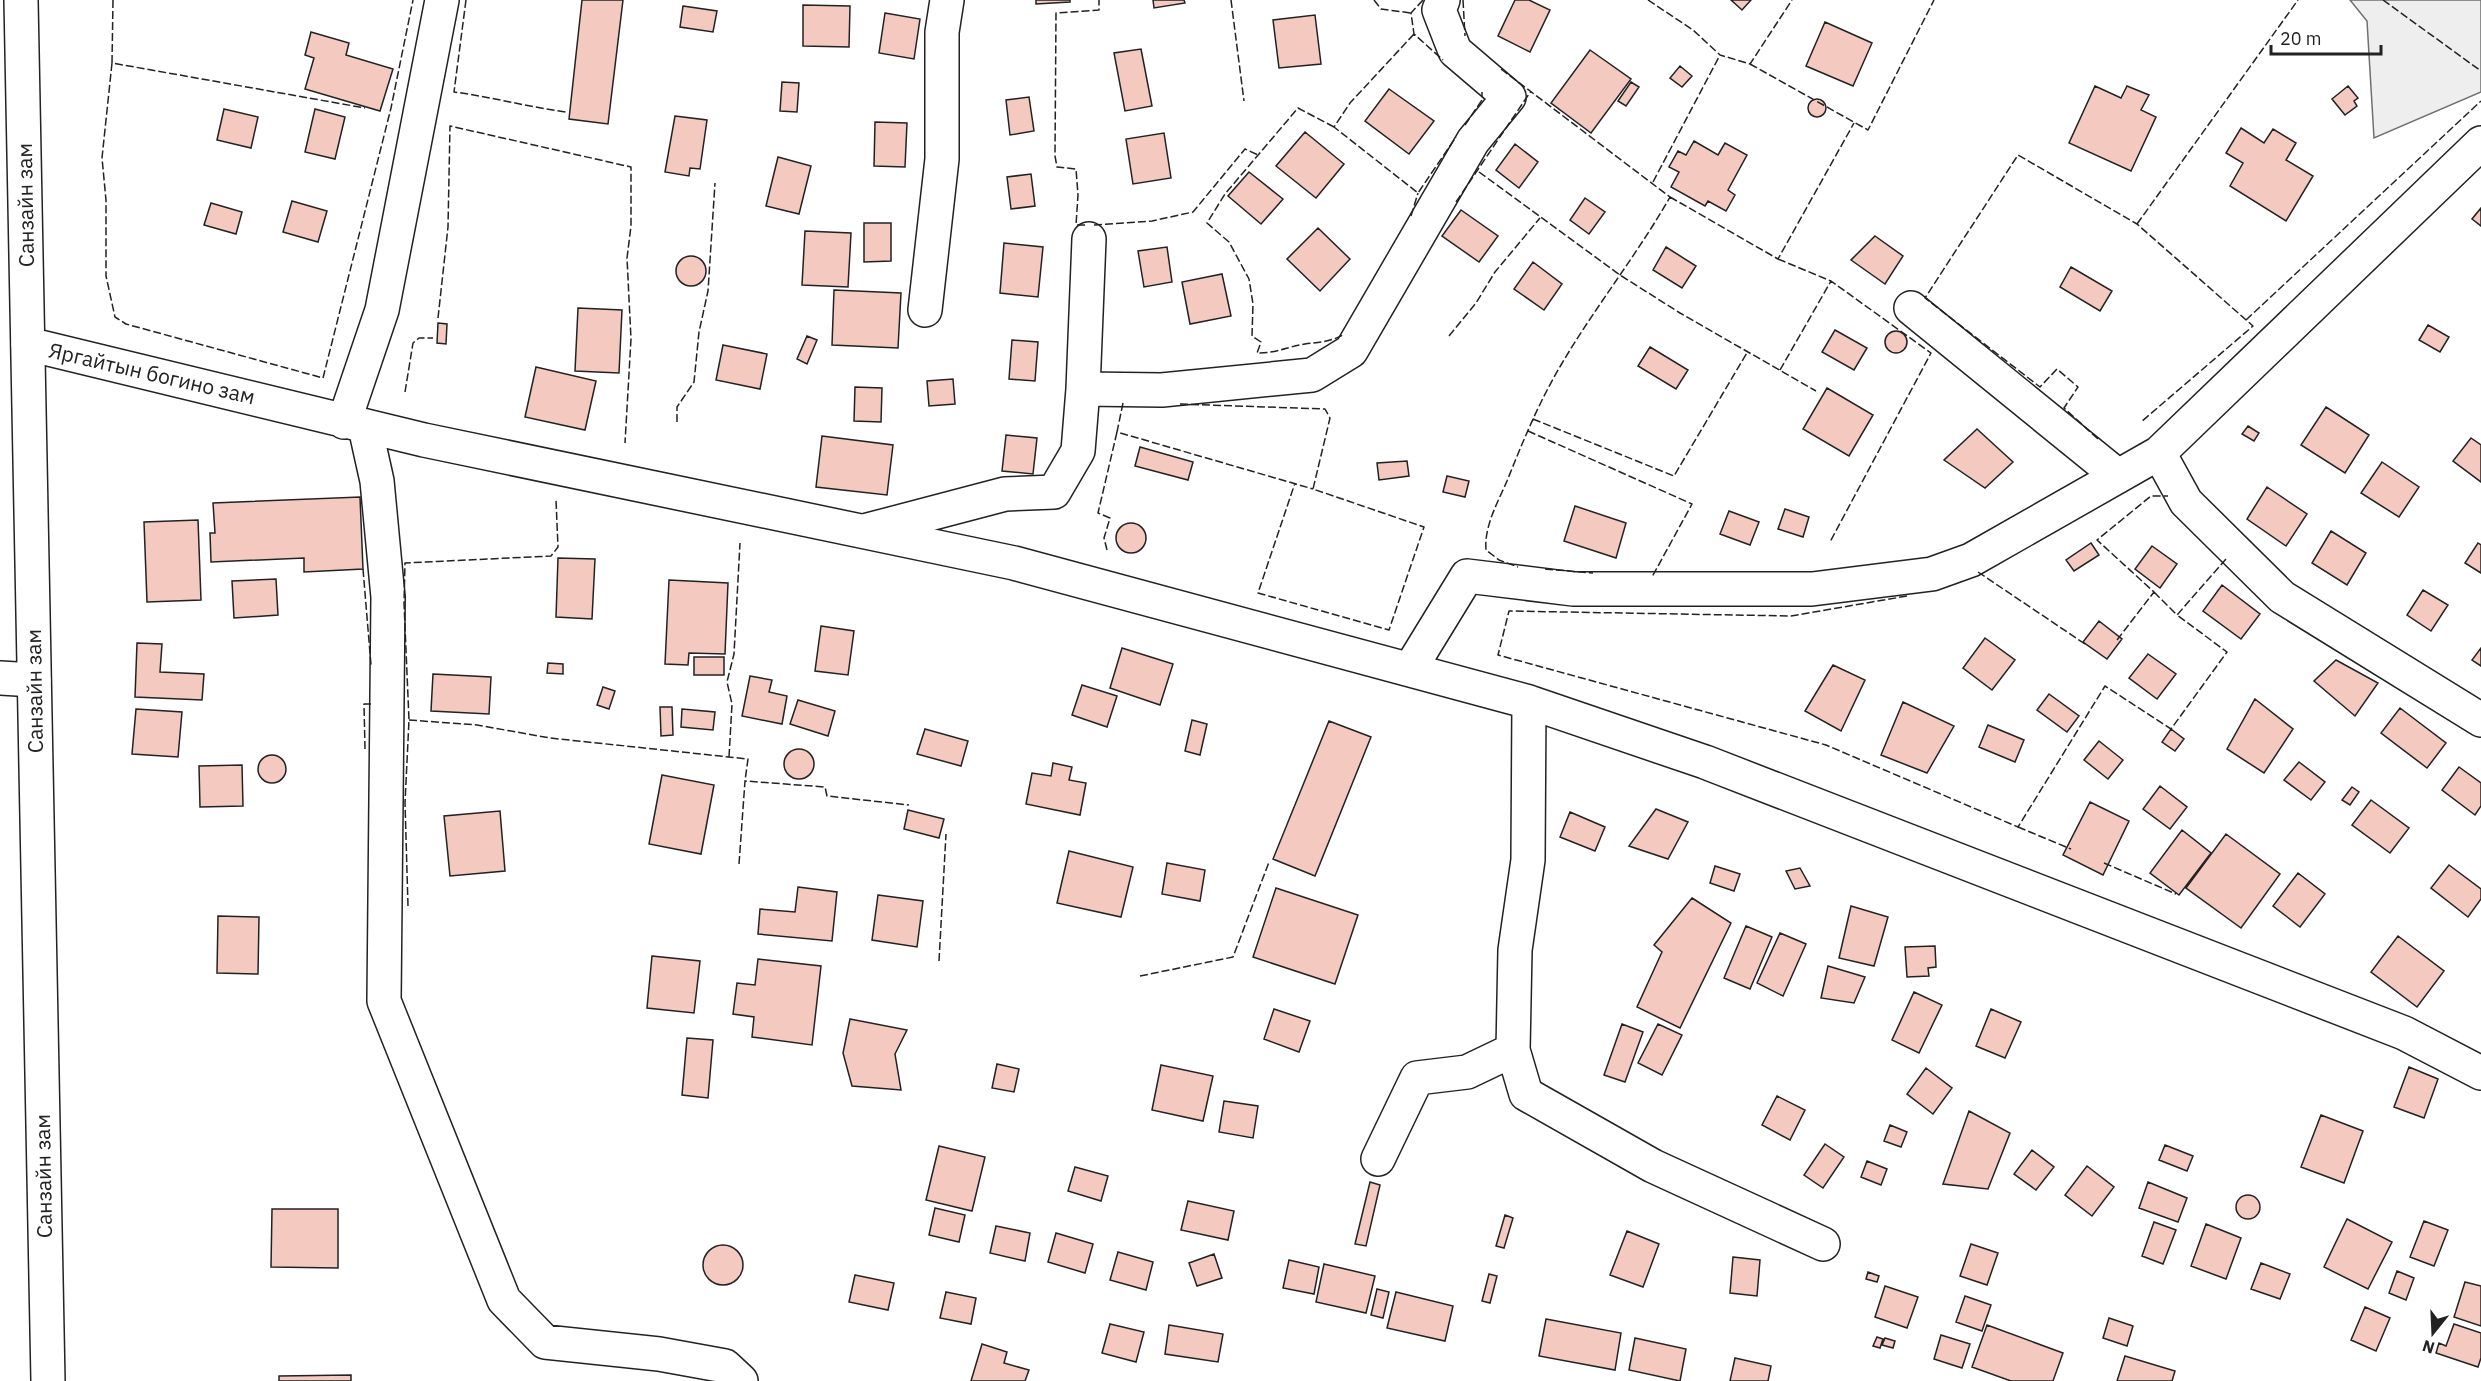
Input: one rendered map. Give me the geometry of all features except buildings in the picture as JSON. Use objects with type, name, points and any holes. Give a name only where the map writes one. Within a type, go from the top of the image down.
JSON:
[{"type":"street","name":"Санзайн зам","points":[[21,0],[48,1381]]},
{"type":"street","points":[[442,0],[382,310],[355,424],[377,481],[388,597],[384,1001],[504,1300],[545,1342],[659,1354],[725,1366],[741,1381]]},
{"type":"street","points":[[925,310],[942,159],[942,32],[947,0]]},
{"type":"street","points":[[1083,389],[1162,390],[1312,375],[1351,351],[1473,141],[1509,97],[1455,51],[1439,10],[1443,0]]},
{"type":"street","points":[[1410,669],[1467,576],[1573,589],[1812,589],[1932,574],[1971,561],[2158,453],[2481,143]]},
{"type":"street","points":[[862,532],[1005,494],[1054,492],[1078,451],[1089,239]]},
{"type":"street","points":[[1911,308],[2118,476]]},
{"type":"street","name":"Яргайтын богино зам","points":[[28,344],[355,424],[1014,563],[1529,702],[1705,762],[2404,1033],[2481,1073]]},
{"type":"street","points":[[2158,453],[2186,502],[2282,597],[2481,720]]},
{"type":"street","points":[[0,678],[34,680]]},
{"type":"street","points":[[1529,702],[1528,860],[1515,950],[1513,1050],[1526,1094],[1653,1166],[1823,1244]]},
{"type":"street","points":[[1378,1160],[1417,1078],[1467,1072],[1513,1050]]},
{"type":"shaded area","points":[[2350,0],[2481,0],[2481,92],[2374,138],[2367,21]]},
{"type":"fence","points":[[113,0],[112,63],[365,108]]},
{"type":"fence","points":[[112,63],[102,158],[106,200],[106,276],[115,317],[126,324],[323,378],[391,108],[413,0]]},
{"type":"fence","points":[[466,0],[454,92],[566,112]]},
{"type":"fence","points":[[1085,225],[1076,225],[1078,195],[1076,169],[1057,167],[1055,156],[1056,13],[1099,10],[1099,0]]},
{"type":"fence","points":[[1231,0],[1244,101]]},
{"type":"fence","points":[[1374,0],[1381,9],[1411,13]]},
{"type":"fence","points":[[1423,0],[1411,13],[1414,34],[1443,60]]},
{"type":"fence","points":[[1463,0],[1465,36]]},
{"type":"fence","points":[[1648,0],[1693,30],[1720,55],[1750,64],[1792,0]]},
{"type":"fence","points":[[1750,64],[1868,130],[1934,0]]},
{"type":"fence","points":[[2137,224],[2298,0]]},
{"type":"fence","points":[[2383,0],[2481,71]]},
{"type":"fence","points":[[1414,34],[1350,103],[1334,127],[1418,193],[1456,137]]},
{"type":"fence","points":[[1653,182],[1720,55]]},
{"type":"fence","points":[[1501,69],[1670,197],[1553,379],[1489,523],[1486,550],[1499,560],[1518,567]]},
{"type":"fence","points":[[1456,202],[1531,91]]},
{"type":"fence","points":[[1465,125],[1482,100],[1482,92]]},
{"type":"fence","points":[[2246,320],[2481,101]]},
{"type":"fence","points":[[1334,127],[1298,108],[1225,194],[1207,223],[1229,242],[1249,279],[1253,304],[1252,336],[1261,342],[1257,353],[1334,339],[1343,335]]},
{"type":"fence","points":[[1670,197],[1778,259],[1854,123]]},
{"type":"fence","points":[[438,318],[448,227],[450,126],[631,167],[631,226],[627,258],[631,339],[625,443]]},
{"type":"fence","points":[[1094,225],[1152,221],[1193,212],[1245,149],[1258,155]]},
{"type":"fence","points":[[2098,439],[2064,408],[2078,387],[2057,369],[2040,387],[1925,298],[2018,155],[2137,224],[2253,326],[2141,422]]},
{"type":"fence","points":[[1479,172],[1620,275],[1680,313],[1816,391]]},
{"type":"fence","points":[[677,422],[677,407],[694,382],[699,332],[708,291],[715,183]]},
{"type":"fence","points":[[1411,216],[1418,193]]},
{"type":"fence","points":[[1449,336],[1476,303],[1495,272],[1540,218]]},
{"type":"fence","points":[[1778,259],[1831,281],[1931,353],[1830,542]]},
{"type":"fence","points":[[1780,370],[1831,281]]},
{"type":"fence","points":[[405,392],[413,343],[419,338],[433,338]]},
{"type":"fence","points":[[1533,419],[1674,476],[1748,351]]},
{"type":"fence","points":[[1123,403],[1117,432],[1313,489]]},
{"type":"fence","points":[[1180,404],[1325,409],[1330,418],[1313,489],[1424,527],[1389,630],[1258,593],[1295,483]]},
{"type":"fence","points":[[1528,431],[1692,504],[1652,577]]},
{"type":"fence","points":[[1107,550],[1104,538],[1110,518],[1098,513],[1117,432]]},
{"type":"fence","points":[[2117,640],[2154,592],[2097,540],[2151,496],[2168,496]]},
{"type":"fence","points":[[408,906],[405,803],[409,720],[404,603],[405,563],[551,556],[558,547],[556,500]]},
{"type":"fence","points":[[729,757],[732,704],[727,682],[734,654],[740,543]]},
{"type":"fence","points":[[2154,592],[2177,615],[2226,559]]},
{"type":"fence","points":[[363,569],[371,665]]},
{"type":"fence","points":[[1545,569],[1593,573]]},
{"type":"fence","points":[[1978,572],[2085,644]]},
{"type":"fence","points":[[1907,596],[1791,616],[1509,611],[1498,655],[1826,745],[2018,827],[2105,686],[2171,729],[2227,652],[2177,615]]},
{"type":"fence","points":[[365,749],[364,704],[374,704]]},
{"type":"fence","points":[[409,720],[477,725],[550,738],[748,759],[745,781]]},
{"type":"fence","points":[[739,864],[745,781],[825,787],[827,796],[909,805]]},
{"type":"fence","points":[[2018,827],[2071,849]]},
{"type":"fence","points":[[939,961],[946,834]]},
{"type":"fence","points":[[1140,976],[1233,957],[1269,862]]},
{"type":"fence","points":[[2104,863],[2176,894]]}]
